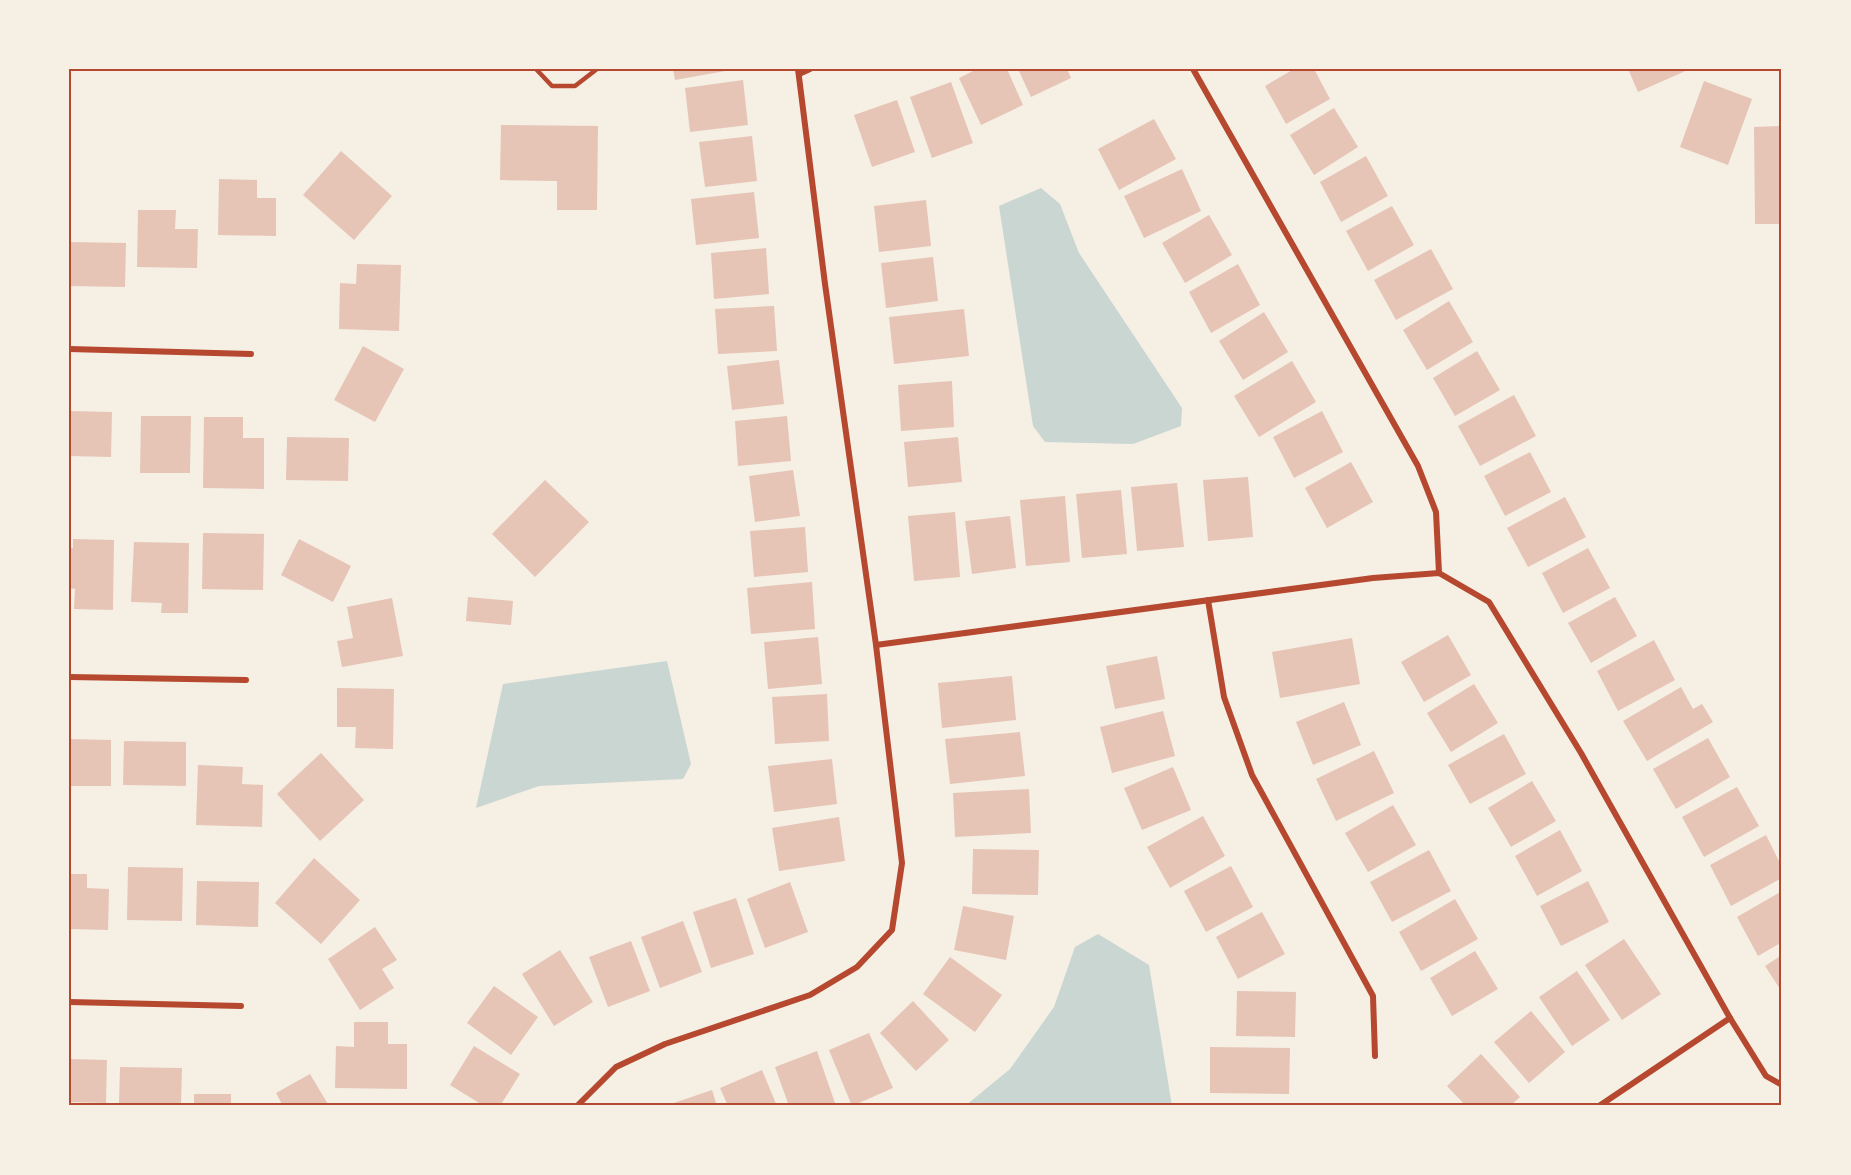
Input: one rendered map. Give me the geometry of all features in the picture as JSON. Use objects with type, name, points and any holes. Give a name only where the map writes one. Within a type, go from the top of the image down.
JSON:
[{"type":"street","points":[[577,1106],[616,1067],[665,1044],[810,995],[857,967],[892,930],[902,863],[876,645],[825,284],[798,71],[810,69]]},
{"type":"street","points":[[1193,69],[1418,466],[1436,512],[1438,573]]},
{"type":"street","points":[[69,349],[251,354]]},
{"type":"street","points":[[876,645],[1373,578],[1438,573],[1489,602],[1581,753],[1730,1018],[1766,1076],[1782,1085]]},
{"type":"street","points":[[1208,600],[1224,697],[1252,774],[1372,996],[1375,1056]]},
{"type":"street","points":[[69,677],[246,680]]},
{"type":"street","points":[[69,1002],[241,1006]]},
{"type":"street","points":[[1599,1106],[1730,1018]]},
{"type":"lane","points":[[536,69],[552,86],[575,86],[597,69]]},
{"type":"shaded area","points":[[1041,188],[1060,204],[1079,253],[1182,408],[1181,426],[1133,444],[1045,442],[1033,426],[999,206]]},
{"type":"shaded area","points":[[667,661],[691,764],[683,779],[539,786],[476,808],[503,684]]},
{"type":"shaded area","points":[[1098,934],[1149,965],[1172,1106],[965,1106],[1010,1069],[1054,1007],[1075,947]]},
{"type":"building","points":[[673,69],[731,69],[731,70],[675,80]]},
{"type":"building","points":[[977,69],[1007,69],[1023,105],[981,125],[959,78]]},
{"type":"building","points":[[1018,69],[1067,69],[1071,78],[1031,97]]},
{"type":"building","points":[[1294,69],[1314,69],[1330,99],[1286,124],[1265,86]]},
{"type":"building","points":[[1628,69],[1690,69],[1638,92]]},
{"type":"building","points":[[743,80],[748,125],[690,132],[685,88]]},
{"type":"building","points":[[1704,81],[1752,99],[1728,165],[1680,147]]},
{"type":"building","points":[[951,82],[973,143],[932,158],[910,97]]},
{"type":"building","points":[[897,100],[915,152],[872,167],[854,115]]},
{"type":"building","points":[[1334,108],[1358,147],[1314,175],[1290,135]]},
{"type":"building","points":[[1154,119],[1176,159],[1119,190],[1098,149]]},
{"type":"building","points":[[501,125],[598,126],[597,210],[557,210],[557,181],[500,180]]},
{"type":"building","points":[[1782,126],[1782,224],[1755,224],[1754,127]]},
{"type":"building","points":[[752,136],[757,181],[705,187],[699,142]]},
{"type":"building","points":[[341,151],[392,196],[354,240],[303,195]]},
{"type":"building","points":[[1366,156],[1388,196],[1341,222],[1320,182]]},
{"type":"building","points":[[1182,169],[1201,211],[1144,238],[1124,196]]},
{"type":"building","points":[[219,179],[257,180],[257,198],[276,198],[276,236],[218,235]]},
{"type":"building","points":[[754,192],[759,238],[696,245],[691,199]]},
{"type":"building","points":[[926,200],[931,246],[879,252],[874,206]]},
{"type":"building","points":[[1392,206],[1414,245],[1368,271],[1346,231]]},
{"type":"building","points":[[138,210],[176,210],[175,229],[198,229],[197,268],[137,267]]},
{"type":"building","points":[[1209,215],[1232,255],[1185,283],[1162,243]]},
{"type":"building","points":[[69,242],[126,243],[125,287],[69,286]]},
{"type":"building","points":[[766,248],[769,294],[714,299],[711,253]]},
{"type":"building","points":[[1431,249],[1453,289],[1396,320],[1374,280]]},
{"type":"building","points":[[933,257],[938,301],[886,308],[881,263]]},
{"type":"building","points":[[357,264],[401,265],[399,331],[339,329],[340,283],[356,284]]},
{"type":"building","points":[[1238,264],[1260,305],[1211,333],[1189,292]]},
{"type":"building","points":[[1449,301],[1473,342],[1427,370],[1403,330]]},
{"type":"building","points":[[774,306],[777,351],[718,354],[715,309]]},
{"type":"building","points":[[964,309],[969,356],[894,364],[889,317]]},
{"type":"building","points":[[1264,312],[1288,352],[1243,380],[1219,341]]},
{"type":"building","points":[[363,346],[404,369],[375,422],[334,400]]},
{"type":"building","points":[[1477,351],[1500,390],[1455,416],[1433,378]]},
{"type":"building","points":[[779,360],[784,404],[732,410],[727,366]]},
{"type":"building","points":[[1292,361],[1316,402],[1259,437],[1234,396]]},
{"type":"building","points":[[952,381],[954,427],[901,431],[898,385]]},
{"type":"building","points":[[1514,395],[1536,436],[1480,466],[1458,426]]},
{"type":"building","points":[[69,411],[112,412],[111,457],[69,456]]},
{"type":"building","points":[[1322,411],[1343,452],[1294,478],[1273,437]]},
{"type":"building","points":[[141,416],[191,416],[190,473],[140,473]]},
{"type":"building","points":[[787,416],[791,461],[738,466],[735,421]]},
{"type":"building","points":[[204,417],[243,417],[243,438],[264,438],[264,489],[203,488]]},
{"type":"building","points":[[287,437],[349,438],[348,481],[286,480]]},
{"type":"building","points":[[958,437],[962,482],[908,487],[904,442]]},
{"type":"building","points":[[1530,452],[1551,492],[1505,516],[1484,476]]},
{"type":"building","points":[[1351,462],[1373,502],[1327,528],[1305,488]]},
{"type":"building","points":[[793,470],[800,516],[755,522],[749,476]]},
{"type":"building","points":[[1248,477],[1253,537],[1208,541],[1203,480]]},
{"type":"building","points":[[545,480],[589,522],[535,577],[492,534]]},
{"type":"building","points":[[1177,483],[1184,547],[1137,551],[1131,487]]},
{"type":"building","points":[[1121,490],[1127,554],[1082,558],[1076,494]]},
{"type":"building","points":[[1065,496],[1070,562],[1026,566],[1020,500]]},
{"type":"building","points":[[1565,497],[1586,537],[1528,567],[1507,528]]},
{"type":"building","points":[[955,512],[960,577],[914,581],[908,516]]},
{"type":"building","points":[[1010,516],[1016,568],[972,574],[965,521]]},
{"type":"building","points":[[805,527],[808,572],[754,577],[750,531]]},
{"type":"building","points":[[203,533],[264,534],[263,590],[202,589]]},
{"type":"building","points":[[73,539],[114,540],[113,610],[74,609],[75,589],[69,588],[69,548],[73,548]]},
{"type":"building","points":[[299,539],[351,566],[333,602],[281,575]]},
{"type":"building","points":[[134,542],[189,543],[188,613],[161,613],[162,603],[131,602]]},
{"type":"building","points":[[1588,548],[1610,588],[1563,613],[1542,573]]},
{"type":"building","points":[[812,582],[815,629],[751,634],[747,588]]},
{"type":"building","points":[[468,597],[513,601],[511,625],[466,621]]},
{"type":"building","points":[[1615,597],[1637,636],[1591,663],[1568,623]]},
{"type":"building","points":[[392,598],[403,656],[342,667],[337,641],[353,638],[347,607]]},
{"type":"building","points":[[1448,635],[1471,675],[1424,702],[1401,662]]},
{"type":"building","points":[[818,637],[822,684],[768,689],[764,642]]},
{"type":"building","points":[[1352,638],[1360,684],[1280,698],[1272,652]]},
{"type":"building","points":[[1654,640],[1675,680],[1618,711],[1597,671]]},
{"type":"building","points":[[1157,656],[1165,699],[1115,709],[1106,666]]},
{"type":"building","points":[[1012,676],[1016,720],[942,728],[938,683]]},
{"type":"building","points":[[1474,684],[1498,723],[1451,752],[1427,713]]},
{"type":"building","points":[[1681,687],[1693,709],[1702,704],[1713,722],[1647,761],[1623,721]]},
{"type":"building","points":[[337,688],[394,689],[393,749],[355,748],[356,727],[337,727]]},
{"type":"building","points":[[827,694],[829,741],[775,744],[772,697]]},
{"type":"building","points":[[1344,702],[1361,745],[1313,765],[1296,722]]},
{"type":"building","points":[[1163,711],[1175,756],[1112,773],[1100,727]]},
{"type":"building","points":[[1020,732],[1025,776],[950,784],[945,739]]},
{"type":"building","points":[[1504,734],[1526,774],[1470,804],[1448,765]]},
{"type":"building","points":[[1708,738],[1730,777],[1676,809],[1653,769]]},
{"type":"building","points":[[69,739],[111,740],[111,786],[69,786]]},
{"type":"building","points":[[124,741],[186,742],[186,786],[123,785]]},
{"type":"building","points":[[1374,751],[1394,793],[1336,821],[1316,779]]},
{"type":"building","points":[[321,753],[364,800],[320,841],[277,794]]},
{"type":"building","points":[[832,759],[837,804],[774,812],[768,766]]},
{"type":"building","points":[[198,765],[243,767],[242,784],[263,785],[262,827],[196,825]]},
{"type":"building","points":[[1173,767],[1191,810],[1142,830],[1124,788]]},
{"type":"building","points":[[1532,781],[1556,821],[1511,847],[1488,808]]},
{"type":"building","points":[[1737,787],[1759,826],[1704,857],[1682,817]]},
{"type":"building","points":[[1029,789],[1031,833],[955,837],[953,793]]},
{"type":"building","points":[[1393,805],[1416,845],[1368,872],[1345,833]]},
{"type":"building","points":[[1203,816],[1225,856],[1170,888],[1147,847]]},
{"type":"building","points":[[839,817],[845,861],[779,871],[772,828]]},
{"type":"building","points":[[1560,830],[1582,871],[1537,896],[1515,856]]},
{"type":"building","points":[[1766,835],[1782,867],[1782,878],[1731,906],[1710,865]]},
{"type":"building","points":[[973,849],[1039,850],[1038,895],[972,894]]},
{"type":"building","points":[[1429,850],[1451,891],[1392,922],[1370,882]]},
{"type":"building","points":[[314,858],[360,900],[321,944],[275,903]]},
{"type":"building","points":[[1231,866],[1253,907],[1206,932],[1184,891]]},
{"type":"building","points":[[128,867],[183,868],[182,921],[127,920]]},
{"type":"building","points":[[69,874],[87,874],[87,888],[109,889],[108,930],[69,929]]},
{"type":"building","points":[[197,881],[259,882],[258,927],[196,925]]},
{"type":"building","points":[[1588,881],[1609,922],[1561,946],[1540,906]]},
{"type":"building","points":[[790,882],[808,932],[765,948],[747,899]]},
{"type":"building","points":[[1782,891],[1782,942],[1758,956],[1737,917]]},
{"type":"building","points":[[736,898],[754,954],[711,968],[693,912]]},
{"type":"building","points":[[1455,899],[1478,939],[1421,971],[1399,932]]},
{"type":"building","points":[[963,906],[1014,916],[1006,960],[954,950]]},
{"type":"building","points":[[1262,912],[1285,954],[1238,979],[1216,937]]},
{"type":"building","points":[[683,921],[702,972],[660,988],[641,937]]},
{"type":"building","points":[[375,927],[397,960],[382,969],[394,988],[360,1010],[328,959]]},
{"type":"building","points":[[1624,939],[1661,994],[1622,1020],[1585,965]]},
{"type":"building","points":[[631,941],[650,991],[608,1007],[589,957]]},
{"type":"building","points":[[560,950],[593,1002],[554,1026],[522,974]]},
{"type":"building","points":[[1475,951],[1498,989],[1452,1016],[1430,978]]},
{"type":"building","points":[[1782,955],[1782,992],[1765,966]]},
{"type":"building","points":[[950,957],[1002,995],[975,1032],[923,994]]},
{"type":"building","points":[[1577,971],[1610,1020],[1572,1046],[1539,997]]},
{"type":"building","points":[[494,986],[538,1017],[511,1055],[467,1023]]},
{"type":"building","points":[[1237,991],[1296,992],[1295,1037],[1236,1036]]},
{"type":"building","points":[[913,1001],[949,1040],[916,1071],[880,1033]]},
{"type":"building","points":[[1531,1011],[1565,1052],[1529,1083],[1494,1042]]},
{"type":"building","points":[[354,1022],[388,1022],[388,1044],[407,1044],[407,1089],[335,1088],[336,1046],[354,1047]]},
{"type":"building","points":[[869,1033],[893,1088],[852,1106],[829,1050]]},
{"type":"building","points":[[474,1046],[520,1074],[500,1106],[484,1106],[450,1085]]},
{"type":"building","points":[[1210,1047],[1290,1048],[1289,1094],[1210,1093]]},
{"type":"building","points":[[817,1051],[836,1106],[789,1106],[775,1067]]},
{"type":"building","points":[[1481,1054],[1520,1097],[1510,1106],[1466,1106],[1447,1086]]},
{"type":"building","points":[[69,1059],[107,1060],[106,1103],[69,1102]]},
{"type":"building","points":[[120,1067],[182,1068],[181,1104],[119,1103]]},
{"type":"building","points":[[762,1070],[777,1106],[728,1106],[720,1088]]},
{"type":"building","points":[[310,1074],[329,1106],[283,1106],[276,1093]]},
{"type":"building","points":[[712,1090],[717,1106],[665,1106]]},
{"type":"building","points":[[194,1094],[231,1094],[231,1106],[194,1106]]}]
